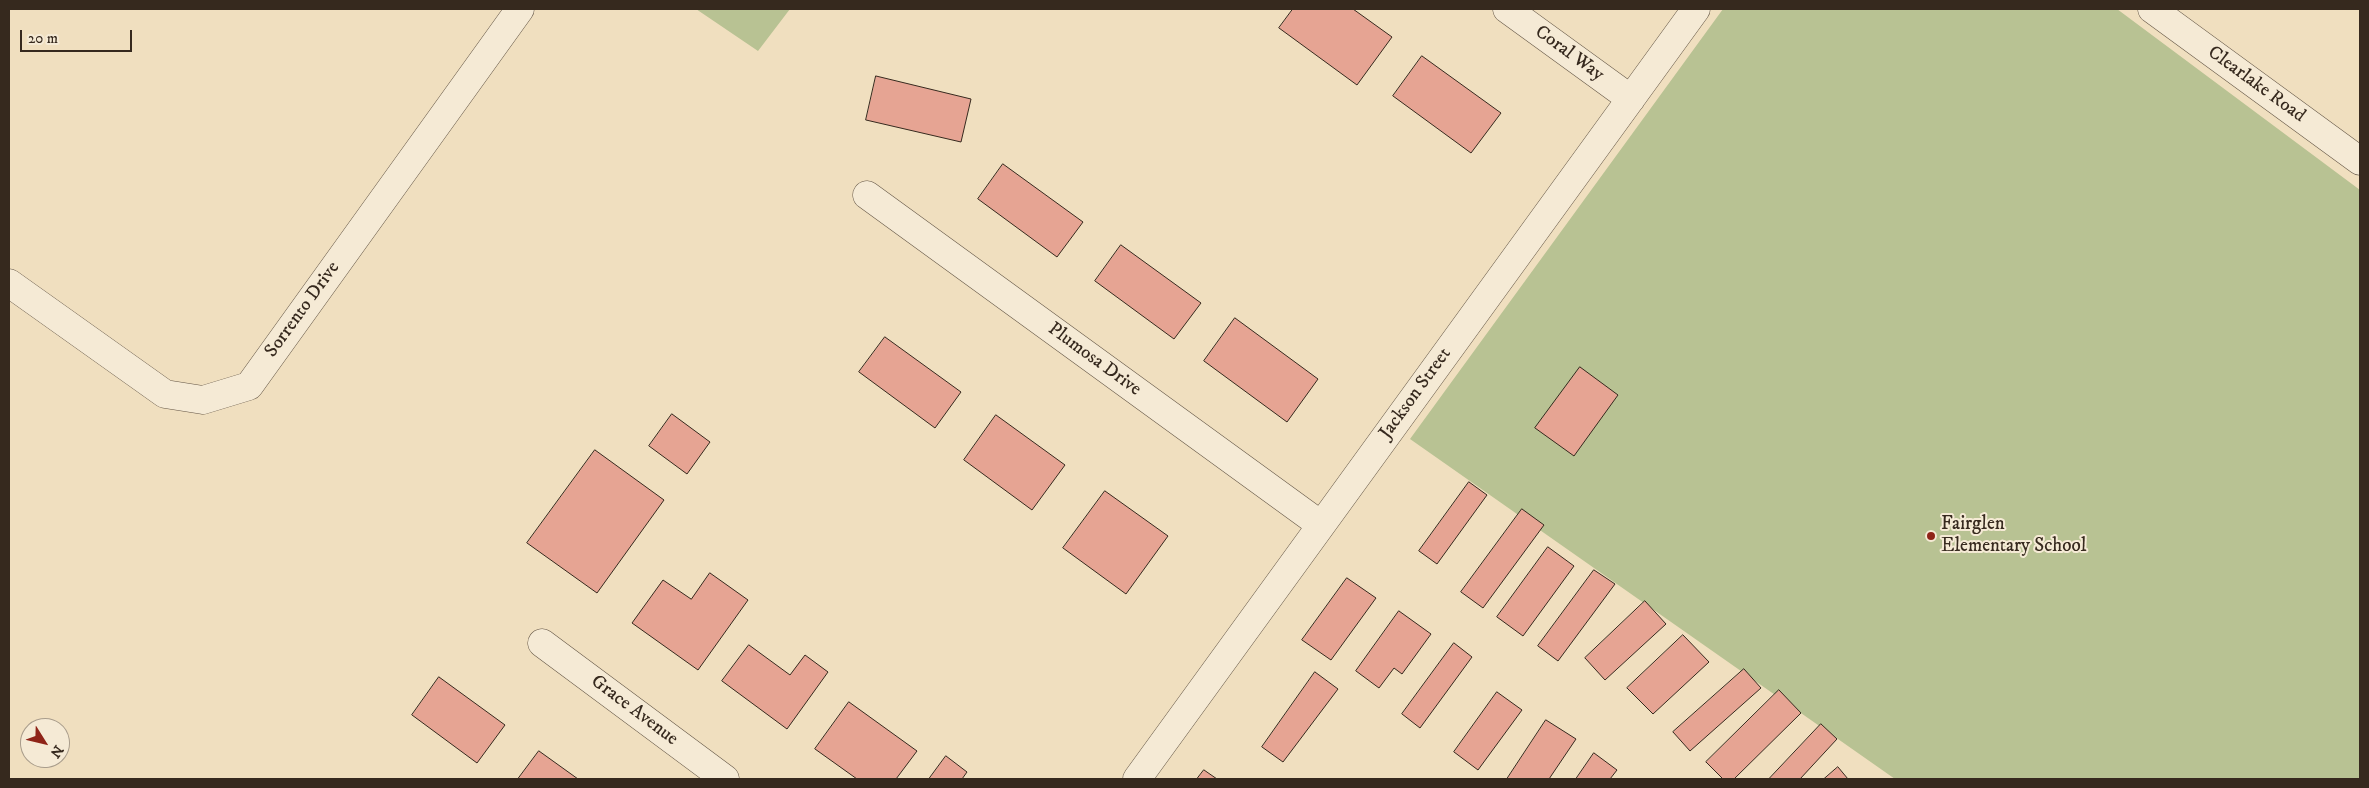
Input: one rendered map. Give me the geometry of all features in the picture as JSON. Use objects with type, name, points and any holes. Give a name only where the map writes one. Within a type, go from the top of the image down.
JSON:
[{"type":"street","name":"Sorrento Drive","points":[[9,283],[165,394],[203,400],[249,386],[520,9]]},
{"type":"street","name":"Coral Way","points":[[1507,9],[1630,99]]},
{"type":"street","name":"Jackson Street","points":[[1137,779],[1696,9]]},
{"type":"street","name":"Clearlake Road","points":[[2152,9],[2360,160]]},
{"type":"street","name":"Plumosa Drive","points":[[867,195],[1321,525]]},
{"type":"street","name":"Grace Avenue","points":[[542,643],[725,779]]},
{"type":"green space","points":[[696,9],[790,9],[758,51]]},
{"type":"green space","points":[[1723,9],[2117,9],[2360,190],[2360,779],[1895,779],[1410,439]]},
{"type":"building","points":[[1293,9],[1353,9],[1392,37],[1357,85],[1279,28]]},
{"type":"building","points":[[1422,56],[1501,113],[1471,153],[1393,96]]},
{"type":"building","points":[[876,76],[971,99],[961,142],[866,120]]},
{"type":"building","points":[[1003,164],[1083,222],[1057,257],[978,199]]},
{"type":"building","points":[[1121,245],[1201,303],[1174,339],[1095,281]]},
{"type":"building","points":[[1235,318],[1318,379],[1287,422],[1204,361]]},
{"type":"building","points":[[885,337],[961,392],[935,428],[859,372]]},
{"type":"building","points":[[1580,367],[1618,395],[1574,456],[1535,428]]},
{"type":"building","points":[[672,414],[710,442],[687,474],[649,446]]},
{"type":"building","points":[[996,415],[1065,465],[1032,510],[964,460]]},
{"type":"building","points":[[595,450],[664,500],[597,593],[527,543]]},
{"type":"building","points":[[1469,482],[1487,495],[1437,564],[1419,551]]},
{"type":"building","points":[[1105,491],[1168,536],[1126,594],[1063,548]]},
{"type":"building","points":[[1522,509],[1544,525],[1483,608],[1461,592]]},
{"type":"building","points":[[1548,547],[1574,566],[1523,636],[1497,617]]},
{"type":"building","points":[[1594,570],[1615,584],[1558,661],[1538,646]]},
{"type":"building","points":[[710,573],[748,600],[698,670],[632,623],[663,580],[691,599]]},
{"type":"building","points":[[1347,578],[1376,598],[1331,660],[1302,640]]},
{"type":"building","points":[[1645,601],[1666,624],[1605,680],[1585,658]]},
{"type":"building","points":[[1399,611],[1431,634],[1402,674],[1394,668],[1379,688],[1356,671]]},
{"type":"building","points":[[1683,635],[1709,662],[1653,714],[1627,688]]},
{"type":"building","points":[[1454,643],[1472,657],[1420,728],[1402,714]]},
{"type":"building","points":[[749,645],[790,675],[805,655],[828,672],[787,729],[722,681]]},
{"type":"building","points":[[1744,669],[1761,688],[1690,751],[1673,732]]},
{"type":"building","points":[[1315,672],[1338,689],[1283,762],[1262,747]]},
{"type":"building","points":[[439,677],[505,725],[477,763],[412,715]]},
{"type":"building","points":[[1779,690],[1801,713],[1734,779],[1723,779],[1706,762]]},
{"type":"building","points":[[1497,692],[1522,710],[1478,770],[1454,752]]},
{"type":"building","points":[[849,702],[917,751],[896,779],[857,779],[815,749]]},
{"type":"building","points":[[1546,720],[1576,739],[1549,779],[1507,779]]},
{"type":"building","points":[[1821,724],[1837,739],[1800,779],[1769,779]]},
{"type":"building","points":[[539,751],[578,779],[518,779]]},
{"type":"building","points":[[1594,753],[1617,770],[1610,779],[1576,779]]},
{"type":"building","points":[[946,756],[967,772],[962,779],[929,779]]},
{"type":"building","points":[[1838,767],[1848,779],[1824,779]]},
{"type":"building","points":[[1204,770],[1217,779],[1197,779]]},
{"type":"place","name":"Fairglen Elementary School","points":[[1931,536]]}]
